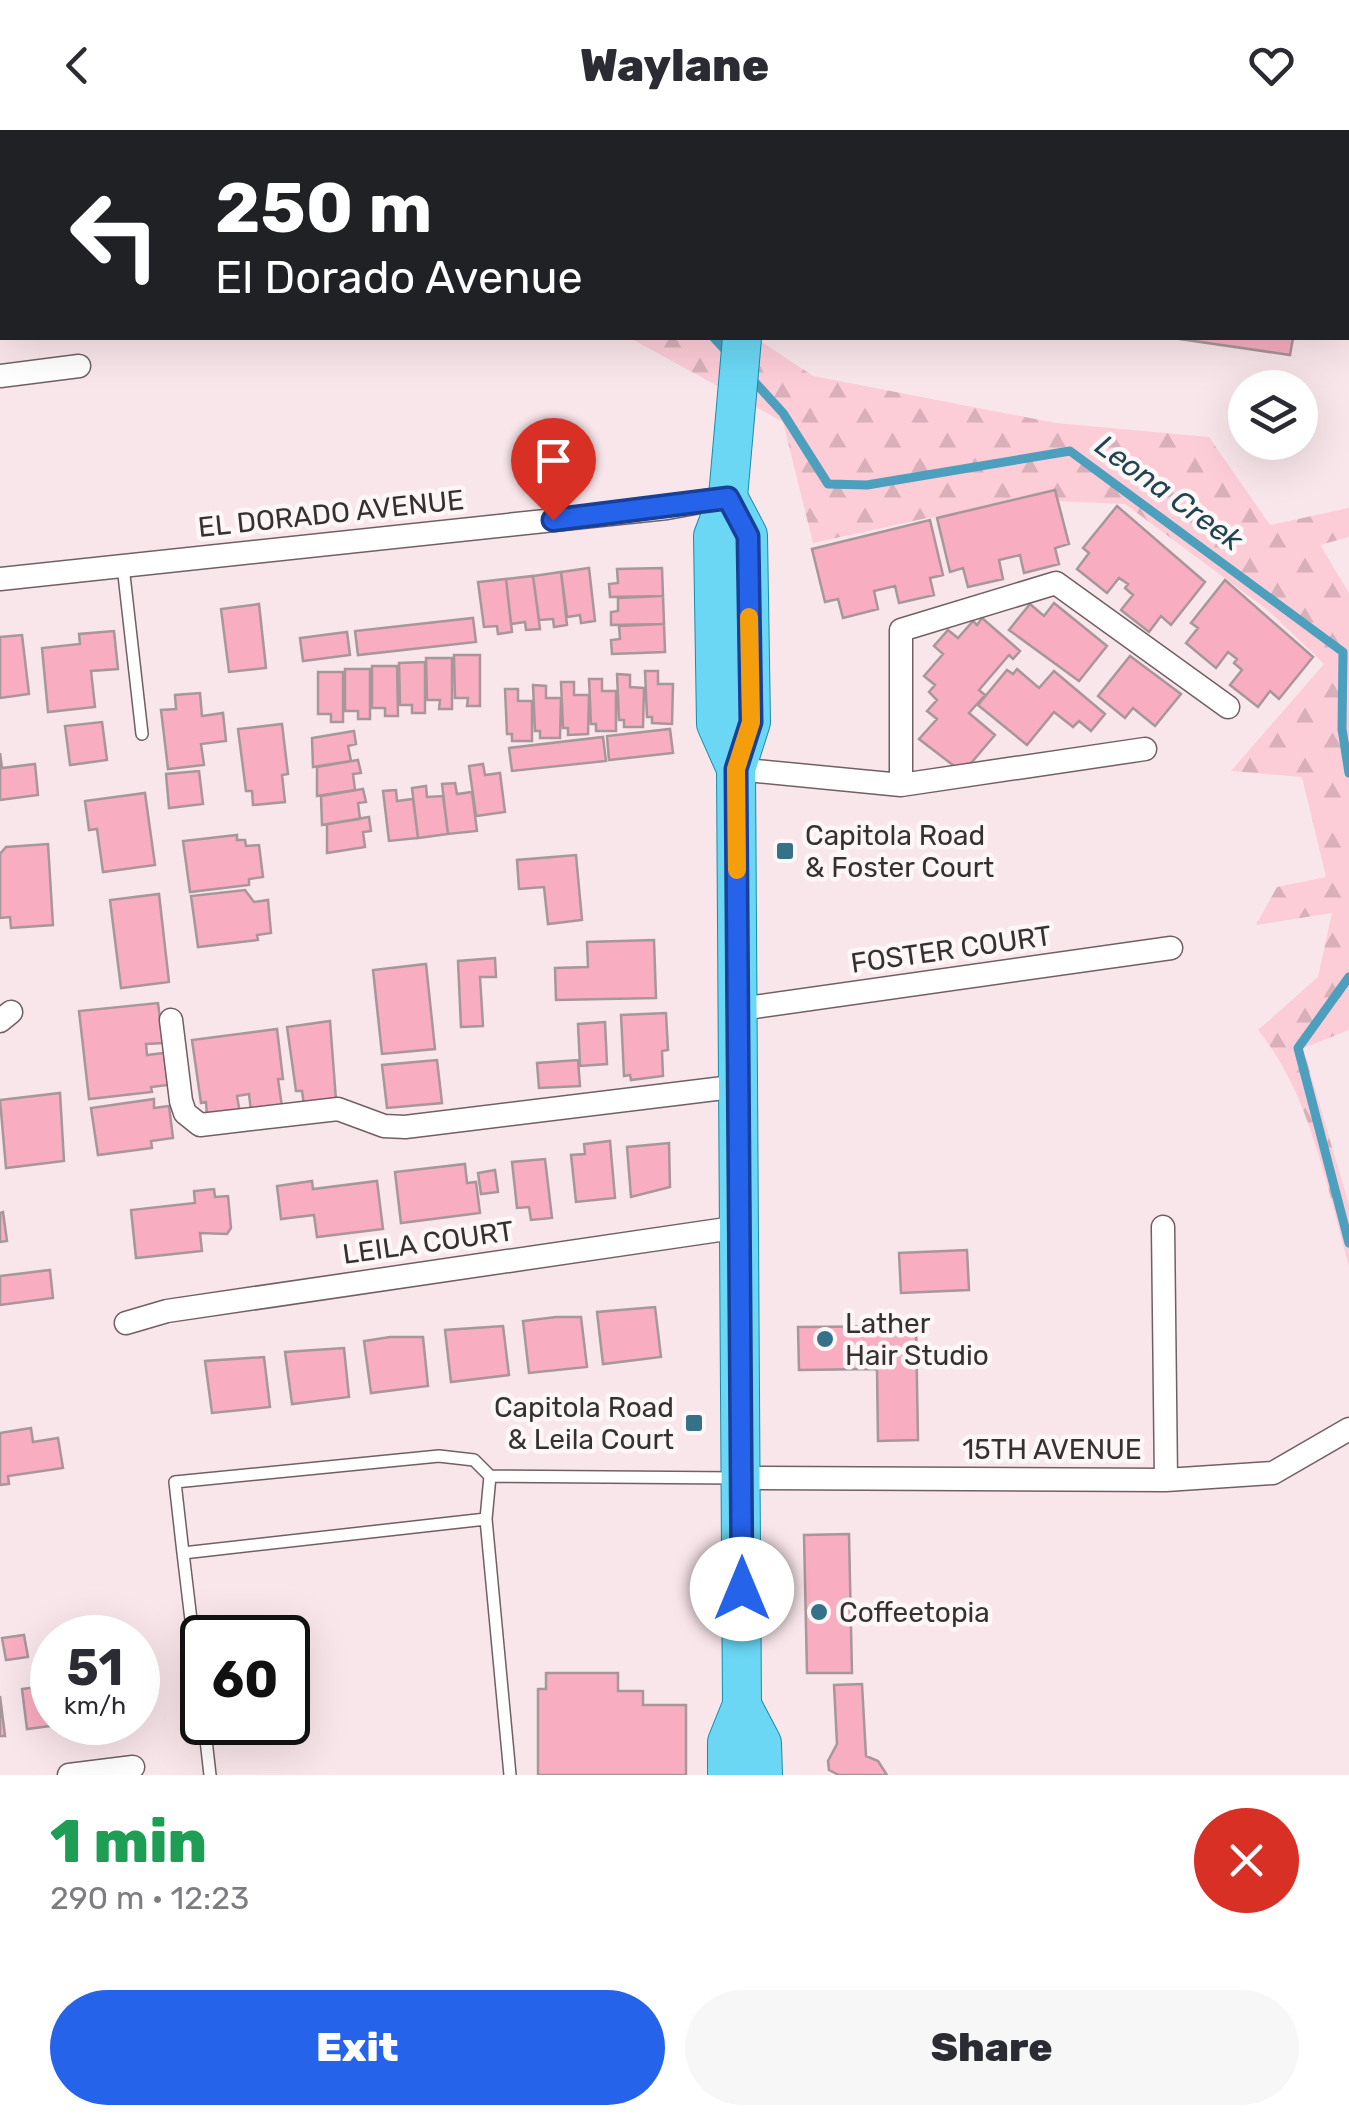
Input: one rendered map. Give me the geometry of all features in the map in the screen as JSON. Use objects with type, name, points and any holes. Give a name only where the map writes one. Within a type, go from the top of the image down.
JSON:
[{"type":"main road","points":[[727,1775],[727,1742],[742,1705],[740,1009],[736,769],[716,724],[713,536],[728,498],[742,340]]},
{"type":"main road","points":[[742,1705],[762,1743],[762,1775]]},
{"type":"street","points":[[0,376],[79,366]]},
{"type":"street","name":"EL DORADO AVENUE","points":[[0,580],[728,498]]},
{"type":"street","points":[[901,784],[902,630],[1056,583],[1228,707]]},
{"type":"street","points":[[736,769],[901,784],[1145,750]]},
{"type":"street","name":"FOSTER COURT","points":[[740,1009],[1171,948]]},
{"type":"street","points":[[171,1020],[181,1101],[185,1113],[200,1125],[338,1109],[384,1126],[405,1126],[740,1086]]},
{"type":"street","name":"LEILA COURT","points":[[126,1323],[167,1310],[740,1227]]},
{"type":"street","points":[[1163,1228],[1166,1480]]},
{"type":"street","name":"15TH AVENUE","points":[[742,1478],[1166,1480],[1273,1472],[1349,1429]]},
{"type":"street","points":[[69,1775],[133,1766]]},
{"type":"lane","points":[[123,566],[142,734]]},
{"type":"lane","points":[[190,1615],[175,1482],[439,1456],[474,1460],[490,1476],[742,1478]]},
{"type":"lane","points":[[490,1476],[486,1519],[510,1775]]},
{"type":"lane","points":[[183,1553],[486,1519]]},
{"type":"lane","points":[[207,1745],[210,1775]]},
{"type":"green space","points":[[634,340],[759,340],[813,376],[1056,423],[1209,437],[1270,525],[1349,508],[1349,537],[1320,545],[1349,593],[1349,1030],[1303,1048],[1349,1205],[1349,1266],[1304,1112],[1276,1055],[1258,1030],[1318,977],[1332,913],[1256,925],[1277,887],[1326,877],[1302,777],[1231,771],[1324,664],[1269,611],[1125,504],[1056,501],[927,518],[813,543],[783,422]]},
{"type":"building","points":[[1187,340],[1293,340],[1290,355]]},
{"type":"building","points":[[1055,490],[1069,544],[1055,548],[1059,564],[1024,573],[1020,555],[999,560],[1003,579],[968,587],[963,568],[950,572],[937,518]]},
{"type":"building","points":[[1117,506],[1205,582],[1171,625],[1161,616],[1149,632],[1121,610],[1133,595],[1125,588],[1128,584],[1119,578],[1107,593],[1077,569],[1089,553],[1083,548]]},
{"type":"building","points":[[930,520],[943,575],[930,578],[934,595],[899,603],[895,586],[874,591],[878,609],[843,618],[838,599],[825,602],[812,549]]},
{"type":"building","points":[[589,568],[595,621],[581,623],[580,615],[567,617],[561,572]]},
{"type":"building","points":[[662,568],[663,596],[610,597],[609,584],[618,583],[617,569]]},
{"type":"building","points":[[561,572],[567,625],[554,627],[553,619],[539,620],[533,576]]},
{"type":"building","points":[[533,576],[540,629],[526,630],[525,622],[511,624],[506,579]]},
{"type":"building","points":[[506,579],[512,632],[498,634],[497,626],[484,627],[478,582]]},
{"type":"building","points":[[1225,580],[1313,657],[1279,699],[1270,691],[1258,707],[1230,685],[1242,670],[1234,663],[1237,659],[1228,652],[1216,668],[1186,643],[1198,628],[1191,623]]},
{"type":"building","points":[[663,596],[664,624],[611,625],[611,612],[618,611],[618,598]]},
{"type":"building","points":[[1054,603],[1107,646],[1079,681],[1009,630],[1030,604],[1044,616]]},
{"type":"building","points":[[259,604],[266,668],[229,672],[221,609]]},
{"type":"building","points":[[473,618],[476,642],[358,655],[355,631]]},
{"type":"building","points":[[982,618],[1020,651],[1013,659],[1009,655],[979,690],[985,695],[969,713],[995,735],[966,769],[958,769],[919,739],[937,719],[927,711],[937,700],[929,692],[935,685],[924,676],[943,654],[934,646],[948,630],[958,638],[973,621],[977,625]]},
{"type":"building","points":[[664,624],[665,652],[612,654],[611,640],[620,639],[619,626]]},
{"type":"building","points":[[114,631],[118,669],[91,671],[95,707],[48,712],[42,648],[80,644],[79,634]]},
{"type":"building","points":[[347,632],[350,655],[303,661],[300,638]]},
{"type":"building","points":[[22,635],[29,694],[0,698],[0,637]]},
{"type":"building","points":[[454,655],[480,655],[480,706],[467,706],[468,698],[455,698]]},
{"type":"building","points":[[1130,656],[1181,694],[1155,726],[1133,708],[1125,718],[1098,696]]},
{"type":"building","points":[[426,658],[452,658],[452,709],[439,709],[440,700],[427,700]]},
{"type":"building","points":[[425,662],[425,713],[412,713],[412,705],[400,705],[399,663]]},
{"type":"building","points":[[372,666],[397,666],[398,716],[385,716],[385,708],[372,708]]},
{"type":"building","points":[[345,669],[370,669],[370,719],[358,719],[358,711],[345,711]]},
{"type":"building","points":[[1017,669],[1039,688],[1054,671],[1105,714],[1091,731],[1079,721],[1073,727],[1054,712],[1027,745],[978,705],[1007,670],[1013,674]]},
{"type":"building","points":[[645,671],[658,671],[658,684],[673,684],[672,724],[652,723],[652,717],[647,717]]},
{"type":"building","points":[[318,672],[343,672],[343,722],[331,722],[331,714],[318,714]]},
{"type":"building","points":[[617,674],[630,675],[630,687],[644,688],[643,727],[624,727],[624,720],[619,720]]},
{"type":"building","points":[[589,679],[602,679],[602,691],[616,691],[616,731],[596,731],[596,724],[591,724]]},
{"type":"building","points":[[561,682],[574,682],[574,695],[589,695],[588,734],[568,735],[568,728],[563,728]]},
{"type":"building","points":[[533,685],[546,686],[546,698],[561,698],[560,738],[540,738],[540,731],[535,731]]},
{"type":"building","points":[[505,689],[518,689],[518,701],[532,701],[532,741],[512,741],[512,734],[507,734]]},
{"type":"building","points":[[200,693],[202,716],[223,713],[226,741],[201,744],[204,765],[168,769],[161,710],[176,709],[175,695]]},
{"type":"building","points":[[102,722],[107,760],[70,765],[65,726]]},
{"type":"building","points":[[282,724],[288,774],[282,775],[285,802],[253,805],[252,791],[246,791],[238,729]]},
{"type":"building","points":[[670,729],[673,753],[609,760],[607,736]]},
{"type":"building","points":[[354,731],[356,744],[348,746],[351,761],[313,767],[312,738]]},
{"type":"building","points":[[603,737],[606,761],[512,771],[509,748]]},
{"type":"building","points":[[0,753],[2,768],[35,764],[38,795],[0,800]]},
{"type":"building","points":[[358,760],[361,773],[353,774],[355,790],[317,796],[317,767]]},
{"type":"building","points":[[483,764],[485,775],[500,773],[505,812],[476,816],[469,766]]},
{"type":"building","points":[[199,771],[203,804],[169,808],[166,774]]},
{"type":"building","points":[[455,783],[457,794],[472,792],[477,831],[448,834],[442,784]]},
{"type":"building","points":[[426,786],[427,797],[443,796],[448,834],[418,838],[412,788]]},
{"type":"building","points":[[363,789],[366,802],[358,803],[360,819],[322,825],[321,796]]},
{"type":"building","points":[[396,790],[397,801],[413,799],[418,838],[389,841],[383,791]]},
{"type":"building","points":[[145,793],[155,865],[103,872],[97,829],[89,830],[85,801]]},
{"type":"building","points":[[369,817],[371,831],[363,832],[365,847],[327,853],[327,824]]},
{"type":"building","points":[[237,835],[237,840],[245,840],[246,846],[259,845],[263,877],[249,879],[249,885],[190,892],[183,841]]},
{"type":"building","points":[[48,844],[53,925],[11,928],[10,917],[0,918],[0,854],[6,847]]},
{"type":"building","points":[[576,855],[582,920],[548,924],[544,887],[519,889],[517,860]]},
{"type":"building","points":[[245,890],[254,902],[268,900],[271,933],[257,935],[258,940],[198,947],[191,896]]},
{"type":"building","points":[[159,894],[169,982],[121,988],[110,900]]},
{"type":"building","points":[[654,940],[656,998],[556,1000],[555,968],[588,967],[587,942]]},
{"type":"building","points":[[495,958],[496,977],[480,977],[483,1026],[461,1027],[458,961]]},
{"type":"building","points":[[426,964],[435,1049],[382,1054],[373,970]]},
{"type":"building","points":[[158,1003],[163,1043],[146,1044],[147,1055],[164,1053],[168,1085],[151,1087],[152,1092],[89,1099],[79,1011]]},
{"type":"building","points":[[666,1013],[668,1050],[662,1051],[663,1076],[631,1080],[630,1075],[624,1076],[621,1015]]},
{"type":"building","points":[[330,1021],[336,1100],[304,1105],[302,1091],[296,1091],[287,1027]]},
{"type":"building","points":[[605,1022],[607,1064],[580,1066],[578,1024]]},
{"type":"building","points":[[277,1029],[282,1107],[251,1111],[249,1094],[237,1096],[240,1113],[207,1117],[206,1102],[201,1103],[192,1040]]},
{"type":"building","points":[[437,1060],[442,1103],[387,1108],[382,1065]]},
{"type":"building","points":[[578,1060],[580,1086],[539,1088],[537,1063]]},
{"type":"building","points":[[60,1093],[64,1161],[6,1168],[0,1100]]},
{"type":"building","points":[[154,1099],[154,1108],[169,1106],[173,1138],[151,1141],[152,1148],[98,1155],[91,1108]]},
{"type":"building","points":[[610,1141],[615,1198],[576,1202],[571,1155],[585,1154],[584,1144]]},
{"type":"building","points":[[669,1143],[670,1187],[631,1197],[627,1147]]},
{"type":"building","points":[[545,1159],[552,1218],[531,1220],[529,1207],[517,1208],[512,1162]]},
{"type":"building","points":[[465,1164],[467,1183],[476,1182],[480,1213],[401,1223],[395,1172]]},
{"type":"building","points":[[495,1170],[498,1192],[481,1194],[478,1173]]},
{"type":"building","points":[[312,1181],[313,1189],[377,1181],[383,1229],[317,1237],[314,1215],[281,1219],[277,1186]]},
{"type":"building","points":[[214,1189],[215,1197],[228,1196],[231,1228],[227,1234],[200,1233],[202,1251],[136,1258],[131,1210],[195,1203],[194,1191]]},
{"type":"building","points":[[3,1212],[7,1241],[0,1242],[0,1213]]},
{"type":"building","points":[[967,1250],[969,1290],[901,1293],[899,1253]]},
{"type":"building","points":[[50,1270],[53,1298],[0,1305],[0,1276]]},
{"type":"building","points":[[655,1307],[661,1357],[603,1364],[597,1312]]},
{"type":"building","points":[[581,1317],[587,1367],[529,1373],[523,1321]]},
{"type":"building","points":[[503,1326],[509,1375],[451,1382],[445,1330]]},
{"type":"building","points":[[916,1326],[918,1440],[878,1441],[877,1369],[799,1370],[798,1327]]},
{"type":"building","points":[[423,1337],[428,1386],[371,1393],[364,1341]]},
{"type":"building","points":[[344,1348],[349,1397],[292,1404],[285,1352]]},
{"type":"building","points":[[264,1357],[270,1407],[212,1413],[205,1361]]},
{"type":"building","points":[[31,1428],[33,1442],[58,1438],[63,1468],[8,1476],[9,1484],[0,1485],[0,1433]]},
{"type":"building","points":[[849,1534],[852,1673],[807,1673],[804,1535]]},
{"type":"building","points":[[24,1635],[28,1657],[6,1660],[2,1638]]},
{"type":"building","points":[[546,1673],[618,1673],[618,1691],[643,1691],[643,1705],[686,1705],[686,1775],[538,1775],[538,1689],[546,1689]]},
{"type":"building","points":[[862,1684],[866,1756],[878,1761],[887,1775],[839,1775],[829,1770],[828,1761],[837,1744],[834,1685]]},
{"type":"building","points":[[30,1688],[30,1729],[27,1729],[22,1689]]},
{"type":"building","points":[[0,1696],[5,1736],[0,1736]]},
{"type":"waterway","name":"Leona Creek","points":[[716,340],[727,352]]},
{"type":"waterway","name":"Leona Creek","points":[[751,378],[783,413],[828,484],[867,485],[1070,451],[1343,652],[1342,729],[1349,773]]},
{"type":"waterway","name":"Leona Creek","points":[[1349,977],[1298,1048],[1349,1243]]},
{"type":"slow traffic","points":[[737,870],[736,769],[751,722],[749,617]]},
{"type":"place","name":"Capitola Road & Foster Court","points":[[785,851]]},
{"type":"place","name":"Lather Hair Studio","points":[[825,1339]]},
{"type":"place","name":"Capitola Road & Leila Court","points":[[694,1423]]},
{"type":"place","name":"Coffeetopia","points":[[819,1612]]},
{"type":"route","points":[[553,520],[728,498],[748,536],[751,722],[736,769],[742,1589]]}]
